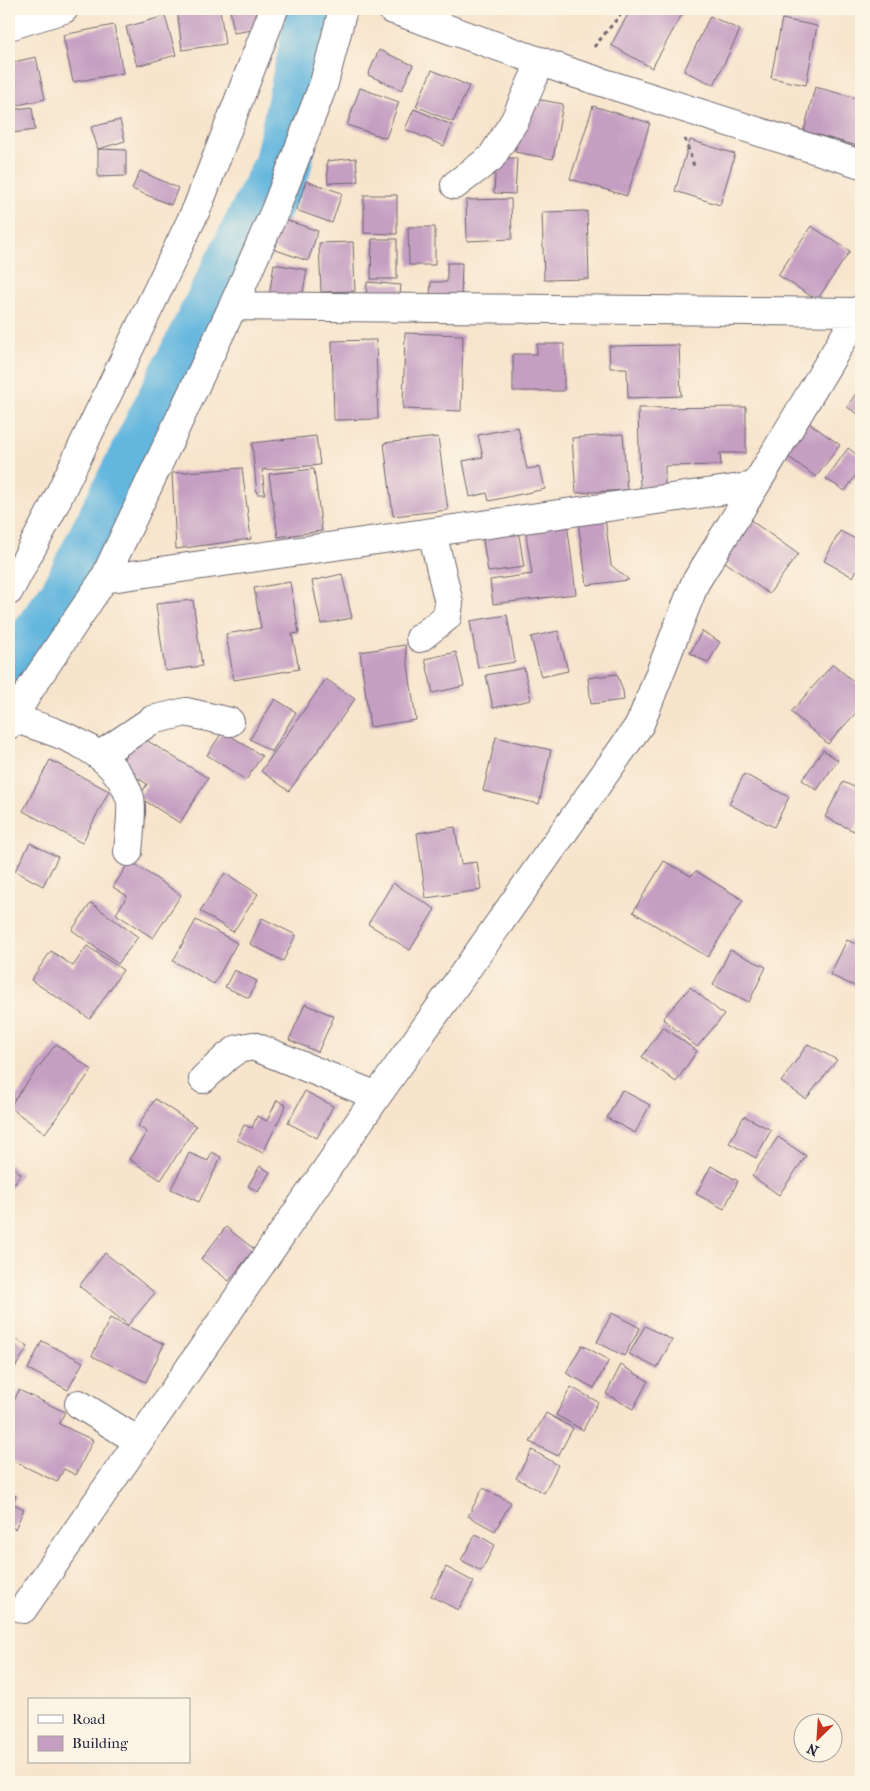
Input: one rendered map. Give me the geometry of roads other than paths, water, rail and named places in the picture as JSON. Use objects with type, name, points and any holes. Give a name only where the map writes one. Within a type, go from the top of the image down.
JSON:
[{"type":"street","points":[[9,26],[64,9]]},
{"type":"street","points":[[9,591],[50,514],[196,208],[274,9]]},
{"type":"street","points":[[128,852],[130,799],[118,774],[100,755],[56,733],[11,722],[32,686],[104,579],[232,306],[276,208],[324,83],[343,9]]},
{"type":"street","points":[[391,9],[574,73],[861,164]]},
{"type":"street","points":[[455,185],[491,158],[515,120],[541,61]]},
{"type":"street","points":[[232,306],[860,310]]},
{"type":"street","points":[[23,1609],[377,1096],[640,724],[695,583],[860,310]]},
{"type":"street","points":[[104,579],[755,486]]},
{"type":"street","points":[[420,638],[447,617],[450,603],[432,532]]},
{"type":"street","points":[[100,755],[152,720],[186,712],[230,722]]},
{"type":"street","points":[[202,1079],[238,1049],[253,1046],[377,1096]]},
{"type":"street","points":[[79,1404],[138,1440]]},
{"type":"waterway","points":[[9,679],[68,597],[282,167],[315,14]]}]
